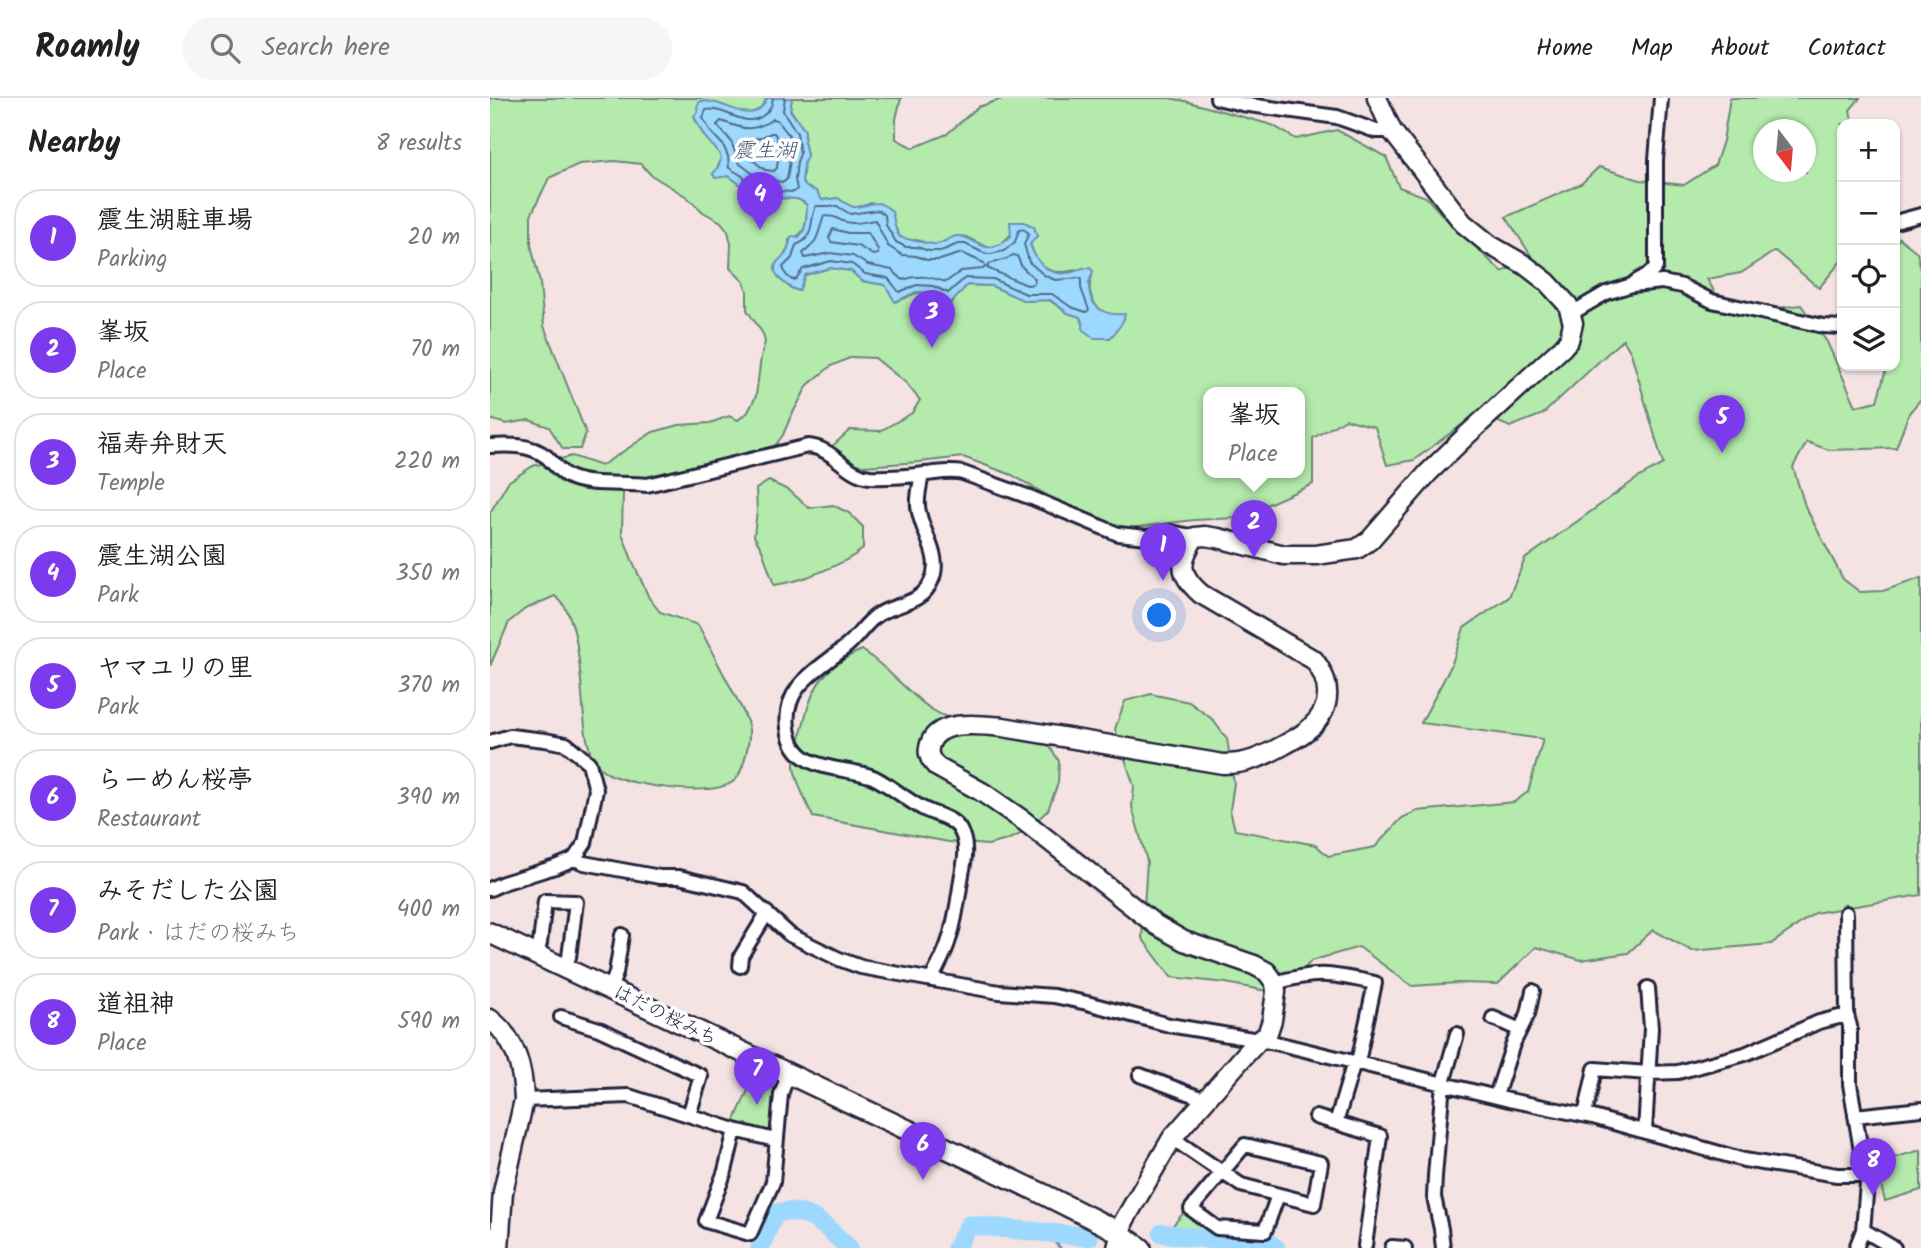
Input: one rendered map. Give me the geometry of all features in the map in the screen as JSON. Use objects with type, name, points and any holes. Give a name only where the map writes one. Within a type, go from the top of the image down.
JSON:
[{"type":"main road","name":"はだの桜みち","points":[[490,933],[1039,1192],[1119,1240],[1141,1248]]},
{"type":"street","points":[[1217,98],[1338,117],[1376,131],[1392,131]]},
{"type":"street","points":[[490,446],[529,447],[545,456],[567,476],[594,484],[647,485],[808,446],[832,454],[860,475],[870,477],[952,471],[963,473],[1118,534],[1147,537],[1170,532],[1195,537],[1205,536],[1283,555],[1316,555],[1357,549],[1370,540],[1428,473],[1466,435],[1563,347],[1569,340],[1573,323],[1568,305],[1547,282],[1525,265],[1477,237],[1463,223],[1392,131],[1377,98]]},
{"type":"street","points":[[1632,285],[1653,272],[1656,267],[1655,176],[1661,98]]},
{"type":"street","points":[[1900,221],[1921,215]]},
{"type":"street","points":[[1572,313],[1606,293],[1632,285],[1662,282],[1682,286],[1712,301],[1823,326],[1837,327]]},
{"type":"street","points":[[922,475],[918,505],[936,568],[931,583],[922,596],[884,611],[868,622],[853,640],[809,676],[788,704],[788,730],[796,748],[804,757],[823,767],[876,779],[925,810],[949,818],[958,827],[966,849],[956,911],[946,949],[931,980]]},
{"type":"street","points":[[1119,1240],[1124,1221],[1171,1138],[1258,1041],[1267,1035],[1272,1020],[1275,983],[1267,972],[1254,965],[1184,941],[1156,925],[1024,821],[982,792],[937,767],[928,755],[929,746],[936,733],[956,726],[976,725],[1003,727],[1223,764],[1241,764],[1261,758],[1311,727],[1326,705],[1327,681],[1323,671],[1314,660],[1201,594],[1189,583],[1183,572],[1184,555],[1195,537]]},
{"type":"street","points":[[490,742],[510,736],[566,744],[589,763],[596,790],[585,843],[574,859],[490,890]]},
{"type":"street","points":[[574,859],[660,877],[679,877],[743,892],[790,935],[861,967],[999,992],[1054,996],[1169,1025],[1276,1044],[1496,1097],[1586,1115],[1744,1160],[1818,1173],[1865,1175]]},
{"type":"street","points":[[537,955],[545,901],[576,902],[569,957],[565,968]]},
{"type":"street","points":[[738,959],[767,912]]},
{"type":"street","points":[[1846,913],[1850,1084],[1867,1184],[1863,1230],[1856,1248]]},
{"type":"street","points":[[610,990],[616,973],[622,935]]},
{"type":"street","points":[[1275,983],[1321,973],[1375,983],[1356,1062],[1336,1123]]},
{"type":"street","points":[[1645,1132],[1651,1028],[1648,988]]},
{"type":"street","points":[[1496,1097],[1513,1044],[1528,1014],[1533,991]]},
{"type":"street","points":[[1586,1115],[1595,1069],[1678,1072],[1745,1054],[1819,1022],[1847,1015]]},
{"type":"street","points":[[561,1017],[599,1028],[701,1076],[689,1115]]},
{"type":"street","points":[[1493,1018],[1520,1030]]},
{"type":"street","points":[[490,1019],[499,1026],[515,1051],[521,1068],[524,1100],[503,1192],[499,1248]]},
{"type":"street","points":[[1443,1248],[1434,1198],[1443,1083],[1457,1034]]},
{"type":"street","points":[[1147,1073],[1206,1100]]},
{"type":"street","points":[[735,1130],[725,1171],[706,1221],[750,1234],[773,1182],[781,1094],[788,1075]]},
{"type":"street","points":[[524,1100],[629,1096],[775,1140]]},
{"type":"street","points":[[1856,1116],[1921,1109]]},
{"type":"street","points":[[1316,1117],[1380,1136],[1365,1247]]},
{"type":"street","points":[[1171,1138],[1221,1172],[1241,1185],[1314,1204],[1321,1163],[1245,1145],[1221,1172],[1191,1209],[1217,1228],[1265,1231],[1278,1195]]},
{"type":"street","points":[[1863,1230],[1894,1248]]},
{"type":"green space","points":[[490,98],[767,98],[763,107],[754,113],[698,111],[694,117],[721,157],[713,174],[729,176],[758,198],[793,198],[807,205],[805,227],[800,234],[789,240],[783,258],[781,280],[791,288],[799,291],[805,275],[830,268],[851,271],[862,281],[885,285],[904,299],[922,292],[951,303],[967,285],[992,286],[1025,301],[1049,300],[1068,313],[1080,317],[1083,323],[1121,323],[1124,319],[1105,312],[1095,304],[1090,291],[1092,276],[1084,268],[1057,272],[1038,262],[1030,243],[1037,236],[1034,227],[1024,222],[1001,244],[989,248],[966,237],[956,236],[939,244],[930,244],[917,240],[907,241],[900,237],[893,223],[892,213],[871,203],[857,207],[838,198],[822,200],[816,191],[802,182],[807,155],[805,131],[790,109],[792,98],[901,98],[896,119],[896,139],[913,148],[947,134],[978,107],[1005,98],[1169,98],[1272,125],[1296,139],[1337,130],[1386,157],[1399,187],[1426,197],[1502,272],[1532,257],[1506,217],[1581,184],[1599,167],[1640,180],[1684,185],[1715,165],[1723,141],[1730,98],[1860,98],[1850,110],[1852,119],[1837,119],[1837,266],[1819,288],[1775,251],[1741,273],[1707,279],[1726,311],[1801,305],[1827,342],[1837,364],[1837,371],[1840,371],[1856,406],[1877,401],[1886,371],[1900,371],[1900,239],[1917,252],[1921,270],[1921,399],[1909,413],[1896,448],[1829,450],[1807,442],[1793,467],[1805,506],[1843,579],[1860,592],[1883,591],[1921,578],[1921,895],[1815,913],[1771,944],[1692,951],[1653,930],[1628,953],[1581,960],[1536,947],[1498,984],[1412,986],[1359,947],[1311,961],[1282,994],[1226,983],[1171,977],[1142,938],[1147,861],[1132,807],[1134,786],[1115,729],[1125,701],[1151,694],[1189,702],[1212,719],[1227,739],[1234,783],[1230,810],[1235,830],[1316,845],[1328,856],[1375,847],[1402,818],[1417,811],[1514,802],[1528,792],[1543,739],[1421,723],[1451,666],[1464,628],[1509,597],[1525,559],[1636,479],[1663,464],[1631,353],[1623,339],[1543,414],[1510,427],[1478,413],[1414,460],[1387,465],[1375,427],[1346,419],[1313,438],[1313,484],[1237,518],[1129,528],[1098,525],[1012,475],[963,457],[864,466],[849,462],[829,449],[850,430],[880,431],[912,413],[920,400],[906,383],[875,358],[852,357],[831,366],[808,385],[783,435],[774,447],[719,472],[669,474],[623,492],[622,533],[649,598],[660,612],[698,625],[748,724],[747,750],[737,777],[724,786],[709,789],[635,783],[607,773],[593,760],[587,739],[572,622],[565,607],[555,596],[525,609],[509,622],[490,666],[490,513],[508,482],[533,466],[572,456],[601,466],[653,432],[679,425],[710,423],[729,416],[738,420],[748,412],[756,396],[765,342],[763,334],[747,310],[744,282],[730,268],[731,244],[728,231],[721,222],[651,175],[641,164],[615,161],[579,164],[549,178],[531,215],[531,245],[540,283],[544,326],[586,433],[580,449],[563,449],[549,427],[529,420],[506,424],[490,419]]},
{"type":"green space","points":[[769,481],[790,491],[809,508],[833,505],[849,513],[863,527],[863,549],[821,572],[774,585],[762,550],[754,536],[756,489]]},
{"type":"green space","points":[[862,650],[922,702],[943,716],[984,727],[1041,733],[1059,761],[1058,783],[1048,810],[1025,832],[988,845],[949,842],[813,817],[794,766],[809,705],[826,673],[847,657]]},
{"type":"green space","points":[[754,1076],[775,1089],[771,1130],[768,1132],[734,1122]]},
{"type":"green space","points":[[1921,1150],[1921,1190],[1885,1201],[1875,1163]]},
{"type":"green space","points":[[1186,1210],[1210,1231],[1173,1228]]},
{"type":"water","name":"震生湖","points":[[767,98],[792,98],[790,110],[805,131],[807,155],[802,182],[816,191],[822,200],[838,198],[854,207],[879,203],[892,212],[900,237],[934,244],[962,236],[983,246],[995,246],[1011,237],[1010,222],[1024,222],[1034,227],[1037,236],[1030,244],[1043,266],[1060,273],[1087,268],[1093,271],[1089,285],[1092,301],[1100,310],[1125,314],[1119,327],[1110,338],[1094,338],[1083,330],[1080,317],[1068,313],[1050,300],[1025,301],[992,286],[967,285],[951,303],[931,293],[916,292],[895,302],[885,285],[862,281],[851,271],[830,268],[805,275],[799,291],[790,287],[777,275],[775,266],[786,253],[792,236],[799,237],[804,230],[807,205],[793,198],[758,198],[729,176],[715,178],[713,174],[720,162],[720,154],[705,137],[694,116],[700,101],[709,101],[749,113],[762,107]]},
{"type":"waterway","points":[[760,1248],[775,1213],[787,1212],[807,1215],[816,1220],[849,1248]]},
{"type":"waterway","points":[[956,1248],[969,1225],[1089,1237]]},
{"type":"waterway","points":[[1053,1233],[1060,1248]]},
{"type":"waterway","points":[[1162,1233],[1213,1240],[1265,1241],[1276,1248]]},
{"type":"place","name":"震生湖公園","points":[[760,230]]},
{"type":"place","name":"福寿弁財天","points":[[932,348]]},
{"type":"place","name":"ヤマユリの里","points":[[1722,453]]},
{"type":"place","name":"峯坂","points":[[1254,558]]},
{"type":"place","name":"震生湖駐車場","points":[[1163,581]]},
{"type":"place","name":"みそだした公園","points":[[757,1105]]},
{"type":"place","name":"らーめん桜亭","points":[[923,1180]]},
{"type":"place","name":"道祖神","points":[[1873,1196]]}]
